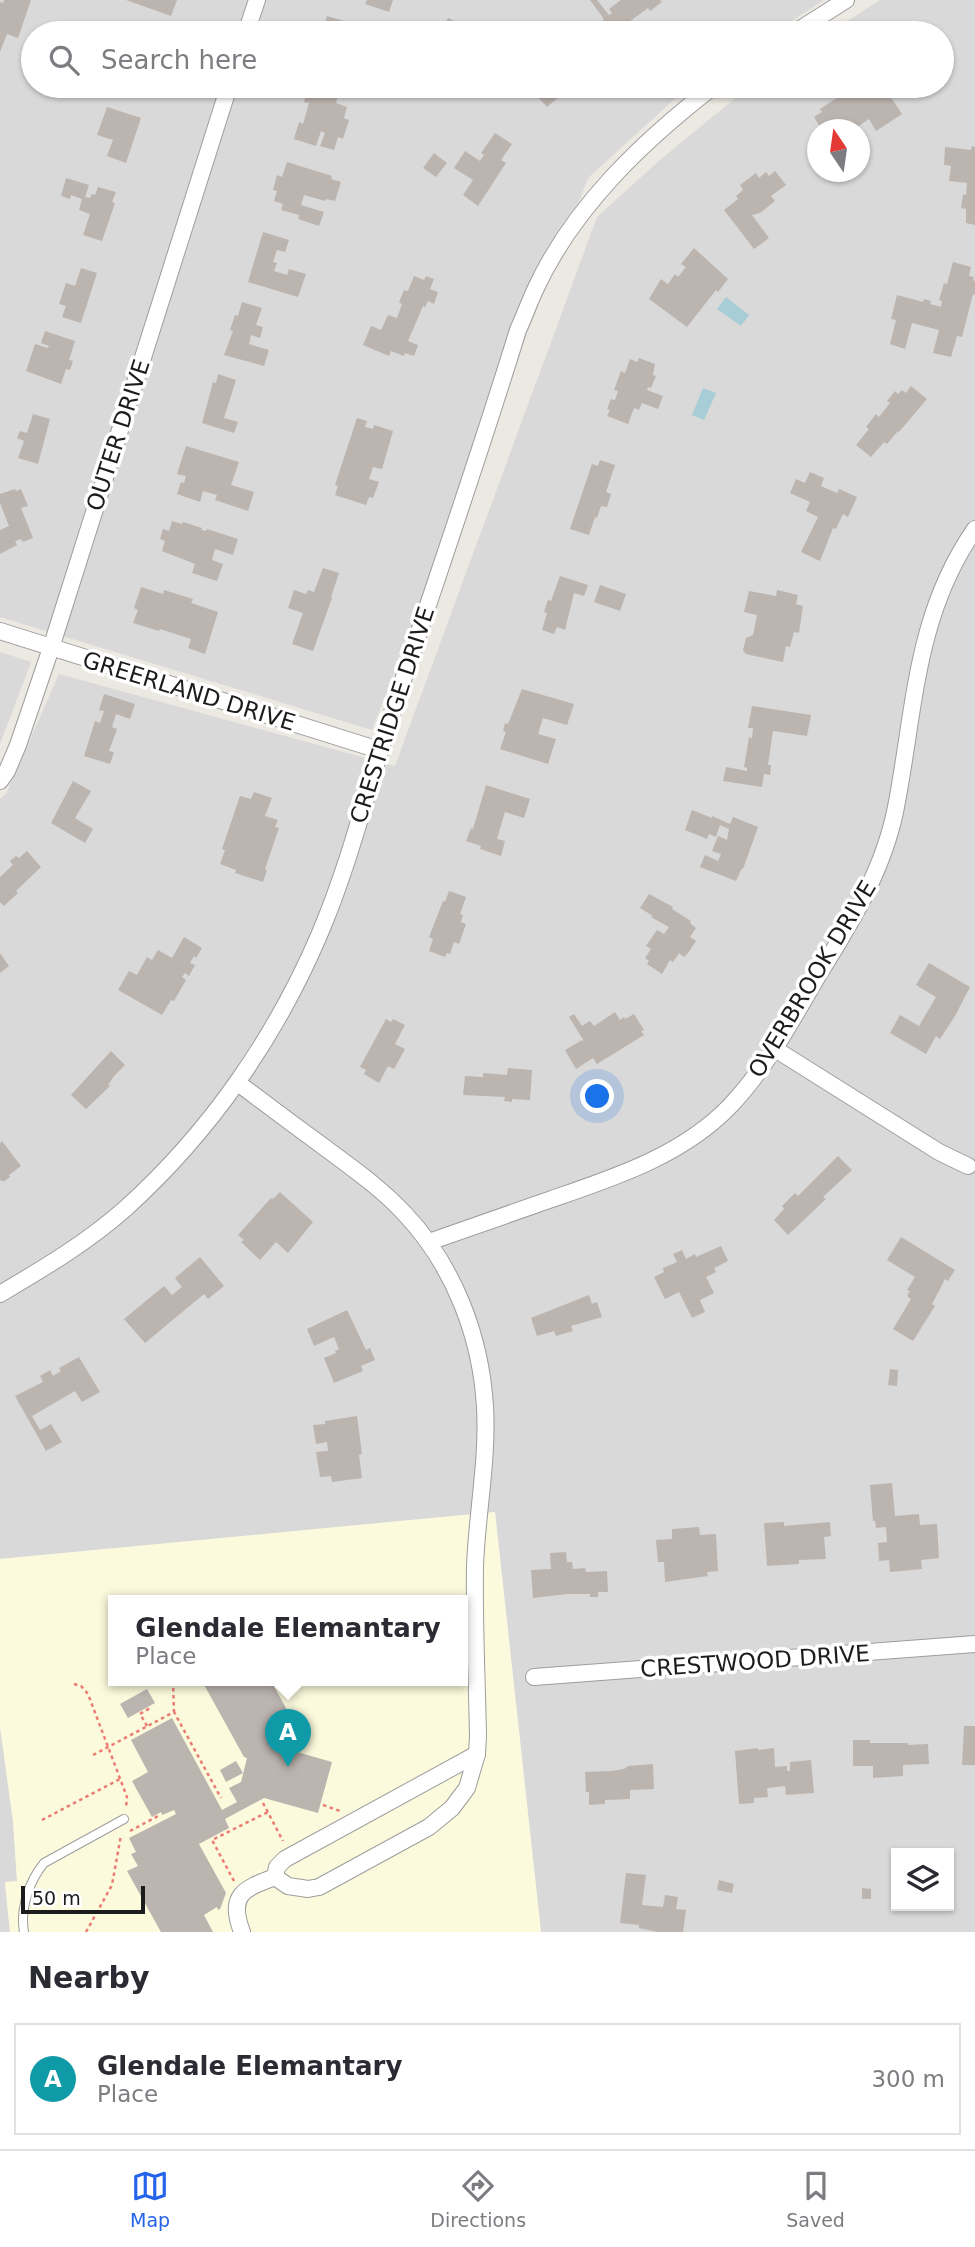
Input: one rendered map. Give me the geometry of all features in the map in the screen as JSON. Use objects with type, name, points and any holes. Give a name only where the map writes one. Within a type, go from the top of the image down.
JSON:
[{"type":"street","points":[[250,21],[257,0]]},
{"type":"street","points":[[813,21],[846,0]]},
{"type":"street","name":"OUTER DRIVE","points":[[0,781],[18,745],[51,648],[225,98]]},
{"type":"street","name":"CRESTRIDGE DRIVE","points":[[0,1294],[73,1249],[125,1209],[171,1164],[238,1083],[275,1022],[320,933],[343,873],[379,750],[518,330],[535,289],[572,228],[602,189],[660,130],[699,98]]},
{"type":"street","name":"OVERBROOK DRIVE","points":[[429,1242],[604,1180],[675,1149],[729,1108],[775,1049],[851,922],[879,867],[895,812],[912,699],[926,634],[946,582],[975,529]]},
{"type":"street","name":"GREERLAND DRIVE","points":[[0,631],[379,750]]},
{"type":"street","points":[[775,1049],[939,1152],[968,1166]]},
{"type":"street","points":[[238,1083],[379,1189],[429,1242],[464,1308],[480,1362],[485,1407],[475,1566],[477,1754],[471,1778],[461,1798],[429,1827],[319,1887],[308,1889],[288,1886],[275,1877]]},
{"type":"street","name":"CRESTWOOD DRIVE","points":[[534,1677],[975,1644]]},
{"type":"street","points":[[275,1877],[277,1867],[290,1856],[477,1754]]},
{"type":"street","points":[[242,1932],[236,1918],[236,1905],[241,1895],[254,1885],[275,1877]]},
{"type":"lane","points":[[24,1932],[23,1909],[44,1863],[124,1819]]},
{"type":"path","points":[[74,1684],[81,1686],[88,1694],[127,1797],[112,1885],[86,1932]]},
{"type":"path","points":[[173,1686],[174,1712],[221,1798]]},
{"type":"path","points":[[147,1726],[140,1714],[152,1707]]},
{"type":"path","points":[[93,1755],[174,1712]]},
{"type":"path","points":[[42,1820],[120,1779]]},
{"type":"path","points":[[263,1803],[290,1856]]},
{"type":"path","points":[[241,1895],[212,1840],[268,1812]]},
{"type":"path","points":[[121,1836],[158,1816]]},
{"type":"shaded area","points":[[0,0],[824,0],[792,21],[21,21],[21,98],[676,98],[588,178],[372,730],[0,617]]},
{"type":"shaded area","points":[[880,0],[975,0],[975,1932],[541,1932],[495,1512],[0,1559],[0,799],[6,794],[59,674],[395,766],[597,217],[660,160],[735,98],[954,98],[954,21],[848,21]]},
{"type":"shaded area","points":[[0,652],[31,662],[0,744]]},
{"type":"shaded area","points":[[495,1512],[541,1932],[10,1932],[5,1882],[17,1881],[13,1821],[0,1727],[0,1559]]},
{"type":"shaded area","points":[[0,1727],[13,1821],[17,1881],[5,1883],[10,1932],[0,1932]]},
{"type":"water","points":[[726,297],[749,315],[741,326],[717,309]]},
{"type":"water","points":[[703,388],[716,393],[704,420],[692,415]]},
{"type":"building","points":[[4,0],[31,0],[24,21],[21,21],[18,38],[7,34],[0,52],[0,2],[3,3]]},
{"type":"building","points":[[126,0],[177,0],[171,16]]},
{"type":"building","points":[[367,0],[393,0],[389,12],[365,4]]},
{"type":"building","points":[[590,0],[597,0],[609,15],[612,13],[609,9],[621,0],[662,2],[630,21],[602,21],[604,19]]},
{"type":"building","points":[[327,16],[344,21],[326,21]]},
{"type":"building","points":[[305,98],[337,98],[336,103],[347,107],[344,118],[349,120],[343,139],[338,137],[334,150],[320,146],[325,133],[321,131],[316,146],[294,139],[299,122],[303,124],[309,103],[304,102]]},
{"type":"building","points":[[539,98],[558,98],[547,107]]},
{"type":"building","points":[[837,98],[892,98],[902,114],[876,131],[870,119],[815,119],[814,117],[822,112],[820,109]]},
{"type":"building","points":[[107,107],[141,118],[126,163],[107,156],[113,140],[97,135]]},
{"type":"building","points":[[495,133],[512,144],[501,160],[506,163],[478,206],[463,195],[473,180],[454,168],[465,151],[480,161],[484,155],[481,153]]},
{"type":"building","points":[[972,146],[975,147],[975,225],[966,223],[966,209],[961,208],[967,183],[949,181],[951,166],[944,165],[945,147],[971,150]]},
{"type":"building","points":[[434,153],[447,163],[436,177],[423,168]]},
{"type":"building","points":[[287,162],[332,176],[331,179],[341,182],[335,201],[304,195],[301,205],[324,212],[319,226],[298,219],[299,215],[281,210],[283,204],[274,201],[277,191],[273,190],[277,175],[282,177]]},
{"type":"building","points":[[775,171],[786,185],[771,196],[775,201],[760,213],[752,215],[769,238],[754,249],[724,210],[738,199],[736,196],[743,190],[740,185],[756,173],[759,178],[766,172],[769,176]]},
{"type":"building","points":[[66,178],[89,185],[85,197],[95,195],[98,187],[116,192],[102,241],[83,235],[90,214],[79,210],[82,199],[71,195],[70,199],[61,196]]},
{"type":"building","points":[[263,232],[289,240],[285,252],[277,250],[273,262],[277,263],[274,271],[287,275],[289,269],[306,274],[298,297],[248,282]]},
{"type":"building","points":[[694,248],[728,279],[687,327],[649,299],[661,279],[668,284],[675,274],[678,277],[686,267],[681,264]]},
{"type":"building","points":[[953,262],[971,267],[969,276],[974,277],[975,295],[973,294],[962,337],[957,336],[951,357],[933,353],[939,330],[912,323],[905,349],[890,344],[896,320],[891,319],[897,295],[923,302],[924,299],[941,307],[942,301],[939,300]]},
{"type":"building","points":[[81,268],[97,273],[81,323],[62,317],[66,306],[59,304],[66,283],[75,286]]},
{"type":"building","points":[[414,276],[424,280],[426,276],[434,279],[430,289],[438,292],[434,304],[428,301],[425,307],[423,306],[408,341],[418,345],[414,356],[405,353],[404,356],[391,351],[389,356],[363,345],[371,326],[381,330],[388,315],[397,318],[402,304],[399,302],[404,290],[408,291]]},
{"type":"building","points":[[242,302],[262,308],[256,325],[263,327],[260,338],[251,335],[249,344],[269,350],[264,366],[224,355],[233,331],[230,330],[235,315],[238,316]]},
{"type":"building","points":[[45,331],[75,341],[69,360],[73,361],[70,370],[66,369],[61,384],[26,371],[35,344],[48,348],[49,346],[41,343]]},
{"type":"building","points":[[639,358],[655,364],[653,375],[656,376],[651,388],[648,387],[647,390],[663,396],[658,409],[642,403],[639,410],[634,408],[628,424],[607,416],[610,410],[607,409],[611,399],[615,400],[618,391],[614,390],[621,371],[625,373],[630,359],[637,362]]},
{"type":"building","points":[[218,374],[236,380],[224,418],[238,422],[234,433],[202,423],[213,382],[216,383]]},
{"type":"building","points":[[911,386],[927,399],[899,432],[887,444],[884,442],[871,457],[856,445],[869,429],[866,427],[876,414],[879,417],[895,391],[898,394],[902,390],[906,393]]},
{"type":"building","points":[[33,414],[50,419],[38,464],[18,458],[24,441],[17,438],[20,431],[27,433]]},
{"type":"building","points":[[357,418],[367,421],[365,427],[373,429],[374,425],[393,431],[382,469],[373,467],[369,479],[379,482],[373,498],[369,497],[366,505],[335,495],[338,486],[335,485]]},
{"type":"building","points":[[186,446],[239,462],[231,485],[254,492],[248,511],[215,500],[217,495],[203,491],[200,502],[177,494],[186,476],[177,474]]},
{"type":"building","points":[[600,460],[615,465],[606,492],[611,494],[607,507],[601,506],[597,518],[595,517],[589,535],[570,529],[592,464],[598,466]]},
{"type":"building","points":[[810,472],[824,478],[821,486],[837,493],[839,489],[857,497],[848,517],[843,514],[836,529],[833,528],[820,561],[801,552],[818,517],[806,511],[810,502],[790,493],[796,479],[805,483]]},
{"type":"building","points":[[21,489],[28,506],[21,508],[33,538],[23,542],[21,539],[15,541],[17,545],[0,554],[0,530],[9,526],[0,503],[0,494]]},
{"type":"building","points":[[172,521],[238,539],[233,555],[215,549],[212,560],[223,564],[217,581],[192,573],[195,564],[162,551],[165,541],[160,539],[163,529],[169,531]]},
{"type":"building","points":[[323,568],[339,573],[313,651],[292,644],[303,613],[288,608],[294,590],[306,594],[308,590],[314,592]]},
{"type":"building","points":[[560,576],[588,585],[584,596],[574,593],[565,630],[557,627],[554,634],[542,630],[548,600],[551,601]]},
{"type":"building","points":[[600,585],[626,594],[620,611],[594,602]]},
{"type":"building","points":[[141,587],[163,594],[164,590],[193,599],[191,603],[218,612],[205,654],[188,648],[191,639],[133,623],[138,610],[134,608]]},
{"type":"building","points":[[777,590],[798,595],[796,604],[803,606],[799,633],[794,632],[790,647],[786,646],[783,662],[746,654],[743,650],[746,638],[753,635],[757,615],[744,612],[749,591],[776,596]]},
{"type":"building","points":[[522,689],[574,704],[567,725],[543,718],[538,734],[556,739],[548,764],[500,749],[506,732],[503,731],[505,723],[508,724]]},
{"type":"building","points":[[104,694],[135,704],[130,719],[116,714],[112,727],[117,729],[109,751],[114,752],[110,764],[84,756],[95,721],[100,723],[104,711],[99,710]]},
{"type":"building","points":[[752,706],[811,715],[807,736],[773,731],[768,765],[771,765],[770,775],[764,774],[762,787],[723,781],[726,767],[747,771],[744,767],[749,737],[752,738],[753,728],[748,728]]},
{"type":"building","points":[[73,781],[91,791],[75,818],[93,829],[85,843],[51,823]]},
{"type":"building","points":[[486,785],[530,799],[524,818],[505,812],[497,839],[505,841],[501,856],[466,841],[471,828],[473,829]]},
{"type":"building","points":[[254,792],[272,798],[265,816],[278,820],[275,827],[279,828],[263,882],[235,873],[236,870],[220,864],[225,850],[222,849],[240,796],[251,799]]},
{"type":"building","points":[[692,810],[730,824],[733,817],[758,827],[736,881],[700,867],[705,855],[718,861],[721,854],[712,851],[718,836],[727,840],[729,829],[720,825],[716,837],[709,834],[707,839],[685,830]]},
{"type":"building","points":[[27,851],[41,867],[4,906],[0,902],[0,877],[13,865],[10,861]]},
{"type":"building","points":[[449,891],[466,897],[460,914],[463,915],[461,922],[466,924],[459,944],[454,942],[450,954],[447,953],[445,957],[429,951],[433,939],[429,937]]},
{"type":"building","points":[[649,894],[673,907],[672,909],[691,921],[696,928],[690,937],[696,941],[688,953],[684,957],[679,953],[673,962],[670,960],[662,974],[647,964],[649,961],[645,958],[651,949],[646,946],[657,930],[664,934],[669,927],[640,908]]},
{"type":"building","points":[[184,937],[202,948],[190,963],[195,965],[189,976],[185,973],[182,977],[186,980],[162,1015],[118,990],[129,971],[137,975],[147,957],[152,960],[158,950],[172,958]]},
{"type":"building","points":[[0,953],[9,966],[0,973]]},
{"type":"building","points":[[929,963],[970,987],[940,1039],[936,1036],[926,1054],[890,1033],[900,1015],[919,1026],[936,997],[916,985]]},
{"type":"building","points":[[615,1012],[620,1020],[634,1014],[644,1030],[641,1031],[644,1035],[597,1064],[593,1058],[576,1069],[565,1050],[584,1041],[569,1017],[574,1014],[582,1026],[590,1021],[594,1026]]},
{"type":"building","points":[[386,1019],[391,1022],[393,1019],[405,1025],[395,1044],[405,1049],[394,1069],[388,1066],[379,1083],[364,1074],[366,1070],[360,1067]]},
{"type":"building","points":[[111,1051],[125,1065],[114,1076],[108,1085],[110,1086],[86,1109],[71,1095]]},
{"type":"building","points":[[508,1068],[532,1070],[530,1100],[512,1099],[512,1102],[504,1101],[505,1097],[463,1095],[465,1076],[483,1077],[483,1073],[507,1075]]},
{"type":"building","points":[[2,1141],[21,1166],[3,1182],[0,1181]]},
{"type":"building","points":[[838,1156],[852,1170],[788,1235],[774,1220],[784,1209],[782,1206],[795,1193],[798,1196]]},
{"type":"building","points":[[280,1192],[313,1222],[288,1253],[276,1242],[260,1260],[241,1242],[244,1240],[238,1235],[271,1198]]},
{"type":"building","points":[[901,1237],[955,1270],[948,1281],[945,1279],[932,1304],[935,1306],[913,1341],[893,1329],[911,1299],[907,1296],[910,1291],[907,1290],[915,1277],[887,1260]]},
{"type":"building","points":[[721,1246],[728,1261],[714,1268],[716,1272],[706,1277],[714,1293],[700,1300],[705,1312],[692,1318],[679,1292],[665,1299],[654,1277],[664,1272],[663,1268],[677,1262],[673,1254],[682,1250],[686,1259]]},
{"type":"building","points":[[200,1257],[224,1286],[208,1299],[204,1294],[145,1343],[124,1319],[164,1286],[172,1295],[182,1287],[175,1278]]},
{"type":"building","points":[[589,1295],[592,1304],[597,1302],[602,1317],[571,1326],[573,1331],[556,1336],[554,1331],[537,1336],[531,1318]]},
{"type":"building","points":[[347,1310],[366,1350],[370,1348],[375,1360],[361,1366],[363,1371],[334,1383],[324,1358],[339,1349],[334,1337],[314,1346],[307,1329]]},
{"type":"building","points":[[79,1357],[100,1392],[82,1402],[75,1391],[32,1416],[40,1430],[51,1424],[62,1442],[46,1451],[15,1396],[43,1382],[40,1376],[50,1370],[53,1376],[61,1371],[59,1368]]},
{"type":"building","points":[[890,1369],[898,1370],[897,1386],[888,1385]]},
{"type":"building","points":[[357,1416],[362,1478],[332,1482],[331,1476],[320,1477],[316,1452],[328,1451],[327,1442],[316,1444],[313,1425]]},
{"type":"building","points":[[892,1483],[895,1516],[919,1514],[920,1525],[937,1524],[939,1558],[921,1560],[922,1569],[890,1572],[889,1560],[879,1561],[878,1543],[887,1542],[886,1527],[876,1528],[873,1521],[870,1485]]},
{"type":"building","points":[[784,1522],[784,1526],[830,1522],[831,1536],[824,1537],[826,1559],[799,1560],[799,1564],[767,1566],[764,1523]]},
{"type":"building","points":[[699,1527],[700,1535],[716,1534],[718,1571],[707,1572],[708,1576],[665,1582],[664,1562],[658,1562],[656,1540],[672,1539],[672,1529]]},
{"type":"building","points":[[566,1552],[567,1562],[572,1562],[573,1569],[585,1568],[586,1572],[607,1571],[608,1592],[598,1592],[598,1597],[590,1597],[590,1594],[568,1594],[533,1598],[531,1570],[551,1569],[550,1553]]},
{"type":"building","points":[[205,1686],[274,1686],[292,1719],[289,1721],[294,1730],[278,1739],[283,1748],[332,1762],[318,1813],[264,1798],[225,1819],[229,1828],[199,1844],[226,1893],[220,1909],[217,1907],[204,1915],[213,1932],[161,1932],[127,1871],[138,1866],[131,1854],[136,1852],[129,1838],[176,1814],[174,1810],[152,1817],[132,1781],[148,1772],[131,1740],[172,1718],[222,1810],[237,1802],[229,1788],[241,1782],[247,1758]]},
{"type":"building","points":[[147,1689],[155,1703],[128,1718],[120,1704]]},
{"type":"building","points":[[964,1726],[975,1726],[975,1765],[962,1765]]},
{"type":"building","points":[[853,1740],[928,1744],[929,1764],[903,1765],[903,1776],[873,1778],[873,1766],[853,1766]]},
{"type":"building","points":[[774,1748],[775,1767],[787,1766],[787,1771],[790,1771],[790,1762],[811,1760],[814,1793],[786,1795],[785,1786],[767,1788],[768,1797],[754,1798],[754,1803],[739,1804],[735,1751]]},
{"type":"building","points":[[236,1761],[243,1773],[226,1782],[220,1770]]},
{"type":"building","points":[[653,1764],[654,1789],[630,1790],[630,1799],[605,1800],[605,1804],[589,1805],[585,1772]]},
{"type":"building","points":[[626,1873],[646,1875],[642,1905],[663,1907],[665,1895],[678,1897],[676,1909],[686,1910],[683,1932],[658,1932],[639,1928],[639,1925],[620,1923]]},
{"type":"building","points":[[719,1880],[734,1884],[732,1893],[717,1890]]},
{"type":"building","points":[[862,1888],[871,1889],[871,1899],[862,1899]]},
{"type":"place","name":"Glendale Elemantary","points":[[288,1767]]}]
